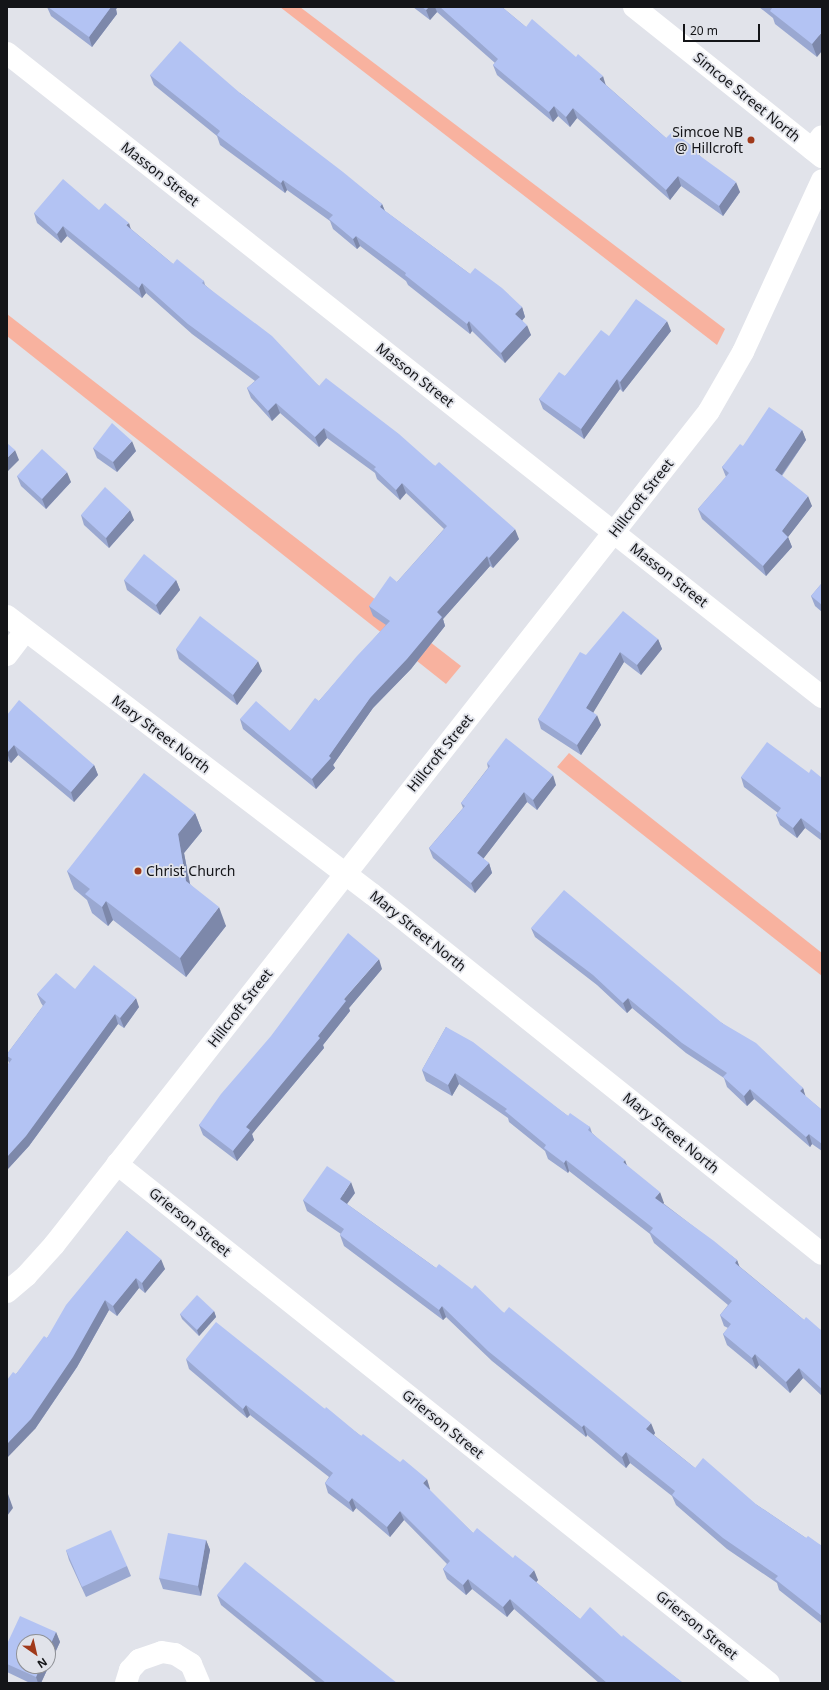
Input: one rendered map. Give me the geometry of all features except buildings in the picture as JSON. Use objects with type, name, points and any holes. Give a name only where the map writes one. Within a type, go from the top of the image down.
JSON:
[{"type":"street","name":"Simcoe Street North","points":[[634,7],[818,147]]},
{"type":"street","name":"Masson Street","points":[[7,53],[822,697]]},
{"type":"street","name":"Hillcroft Street","points":[[7,1292],[26,1276],[54,1245],[344,873],[709,411],[743,352],[822,180]]},
{"type":"street","name":"Mary Street North","points":[[7,616],[344,873],[822,1254]]},
{"type":"street","points":[[7,655],[25,631]]},
{"type":"street","name":"Grierson Street","points":[[117,1164],[769,1683]]},
{"type":"street","points":[[126,1683],[130,1670],[139,1660],[150,1654],[162,1652],[175,1654],[191,1664],[199,1683]]},
{"type":"shaded area","points":[[280,7],[300,7],[725,329],[717,345]]},
{"type":"shaded area","points":[[7,314],[461,666],[446,684],[7,336]]},
{"type":"shaded area","points":[[569,753],[822,953],[822,976],[557,767]]},
{"type":"place","name":"Simcoe NB @ Hillcroft","points":[[751,140]]},
{"type":"place","name":"Christ Church","points":[[138,871]]}]
